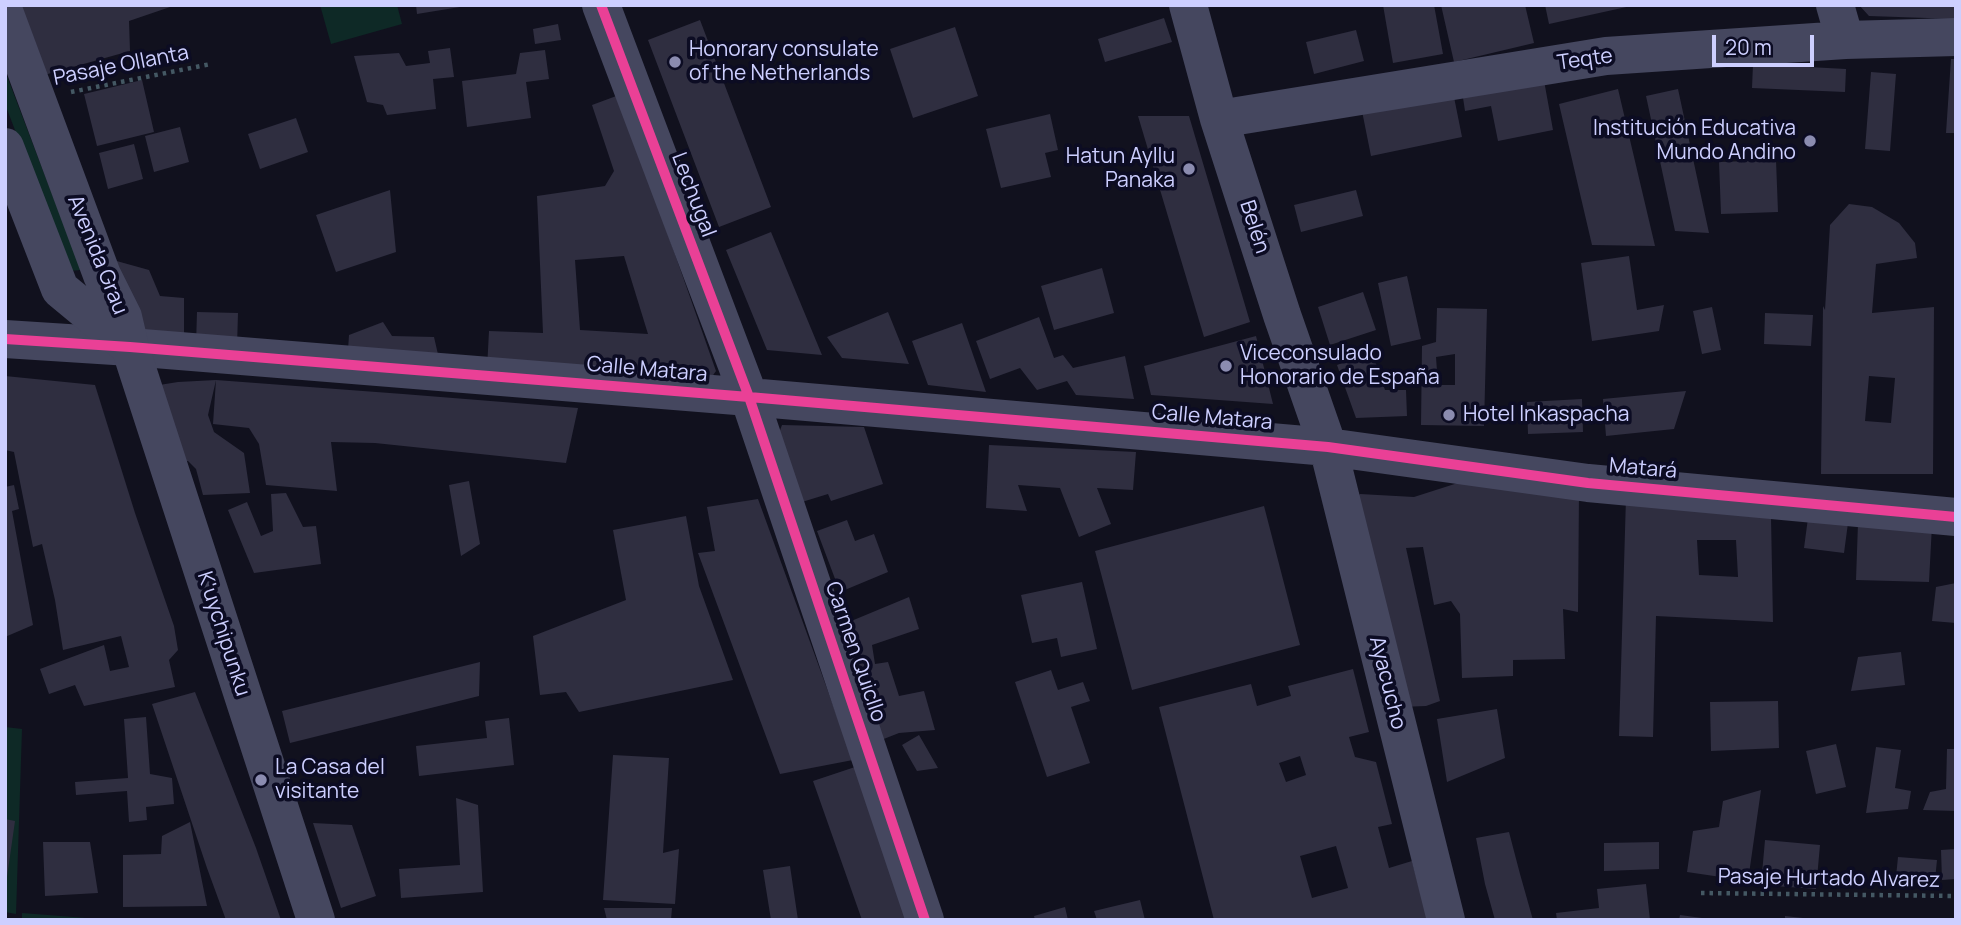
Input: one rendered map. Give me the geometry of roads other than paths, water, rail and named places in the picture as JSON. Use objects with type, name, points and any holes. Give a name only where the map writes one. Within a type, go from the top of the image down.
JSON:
[{"type":"street","name":"Lechugal","points":[[601,5],[749,397]]},
{"type":"street","name":"Belén","points":[[1188,5],[1219,119],[1282,316],[1328,447]]},
{"type":"street","name":"Avenida Grau","points":[[5,15],[102,275],[123,317],[130,347]]},
{"type":"street","name":"Teqte","points":[[1219,119],[1606,56],[1840,22],[1956,37]]},
{"type":"street","name":"Avenida Grau","points":[[5,147],[60,289],[130,347]]},
{"type":"street","name":"Calle Matara","points":[[5,339],[749,397],[1328,447]]},
{"type":"street","name":"K'uychipunku","points":[[130,347],[316,920]]},
{"type":"street","name":"Carmen Quicllo","points":[[749,397],[925,920]]},
{"type":"street","name":"Matará","points":[[1328,447],[1588,483],[1956,517]]},
{"type":"street","name":"Ayacucho","points":[[1328,447],[1446,920]]},
{"type":"place","name":"Honorary consulate of the Netherlands","points":[[675,62]]},
{"type":"place","name":"Institución Educativa Mundo Andino","points":[[1810,141]]},
{"type":"place","name":"Hatun Ayllu Panaka","points":[[1189,169]]},
{"type":"place","name":"Viceconsulado Honorario de España","points":[[1226,366]]},
{"type":"place","name":"Hotel Inkaspacha","points":[[1449,415]]},
{"type":"place","name":"La Casa del visitante","points":[[261,780]]}]
